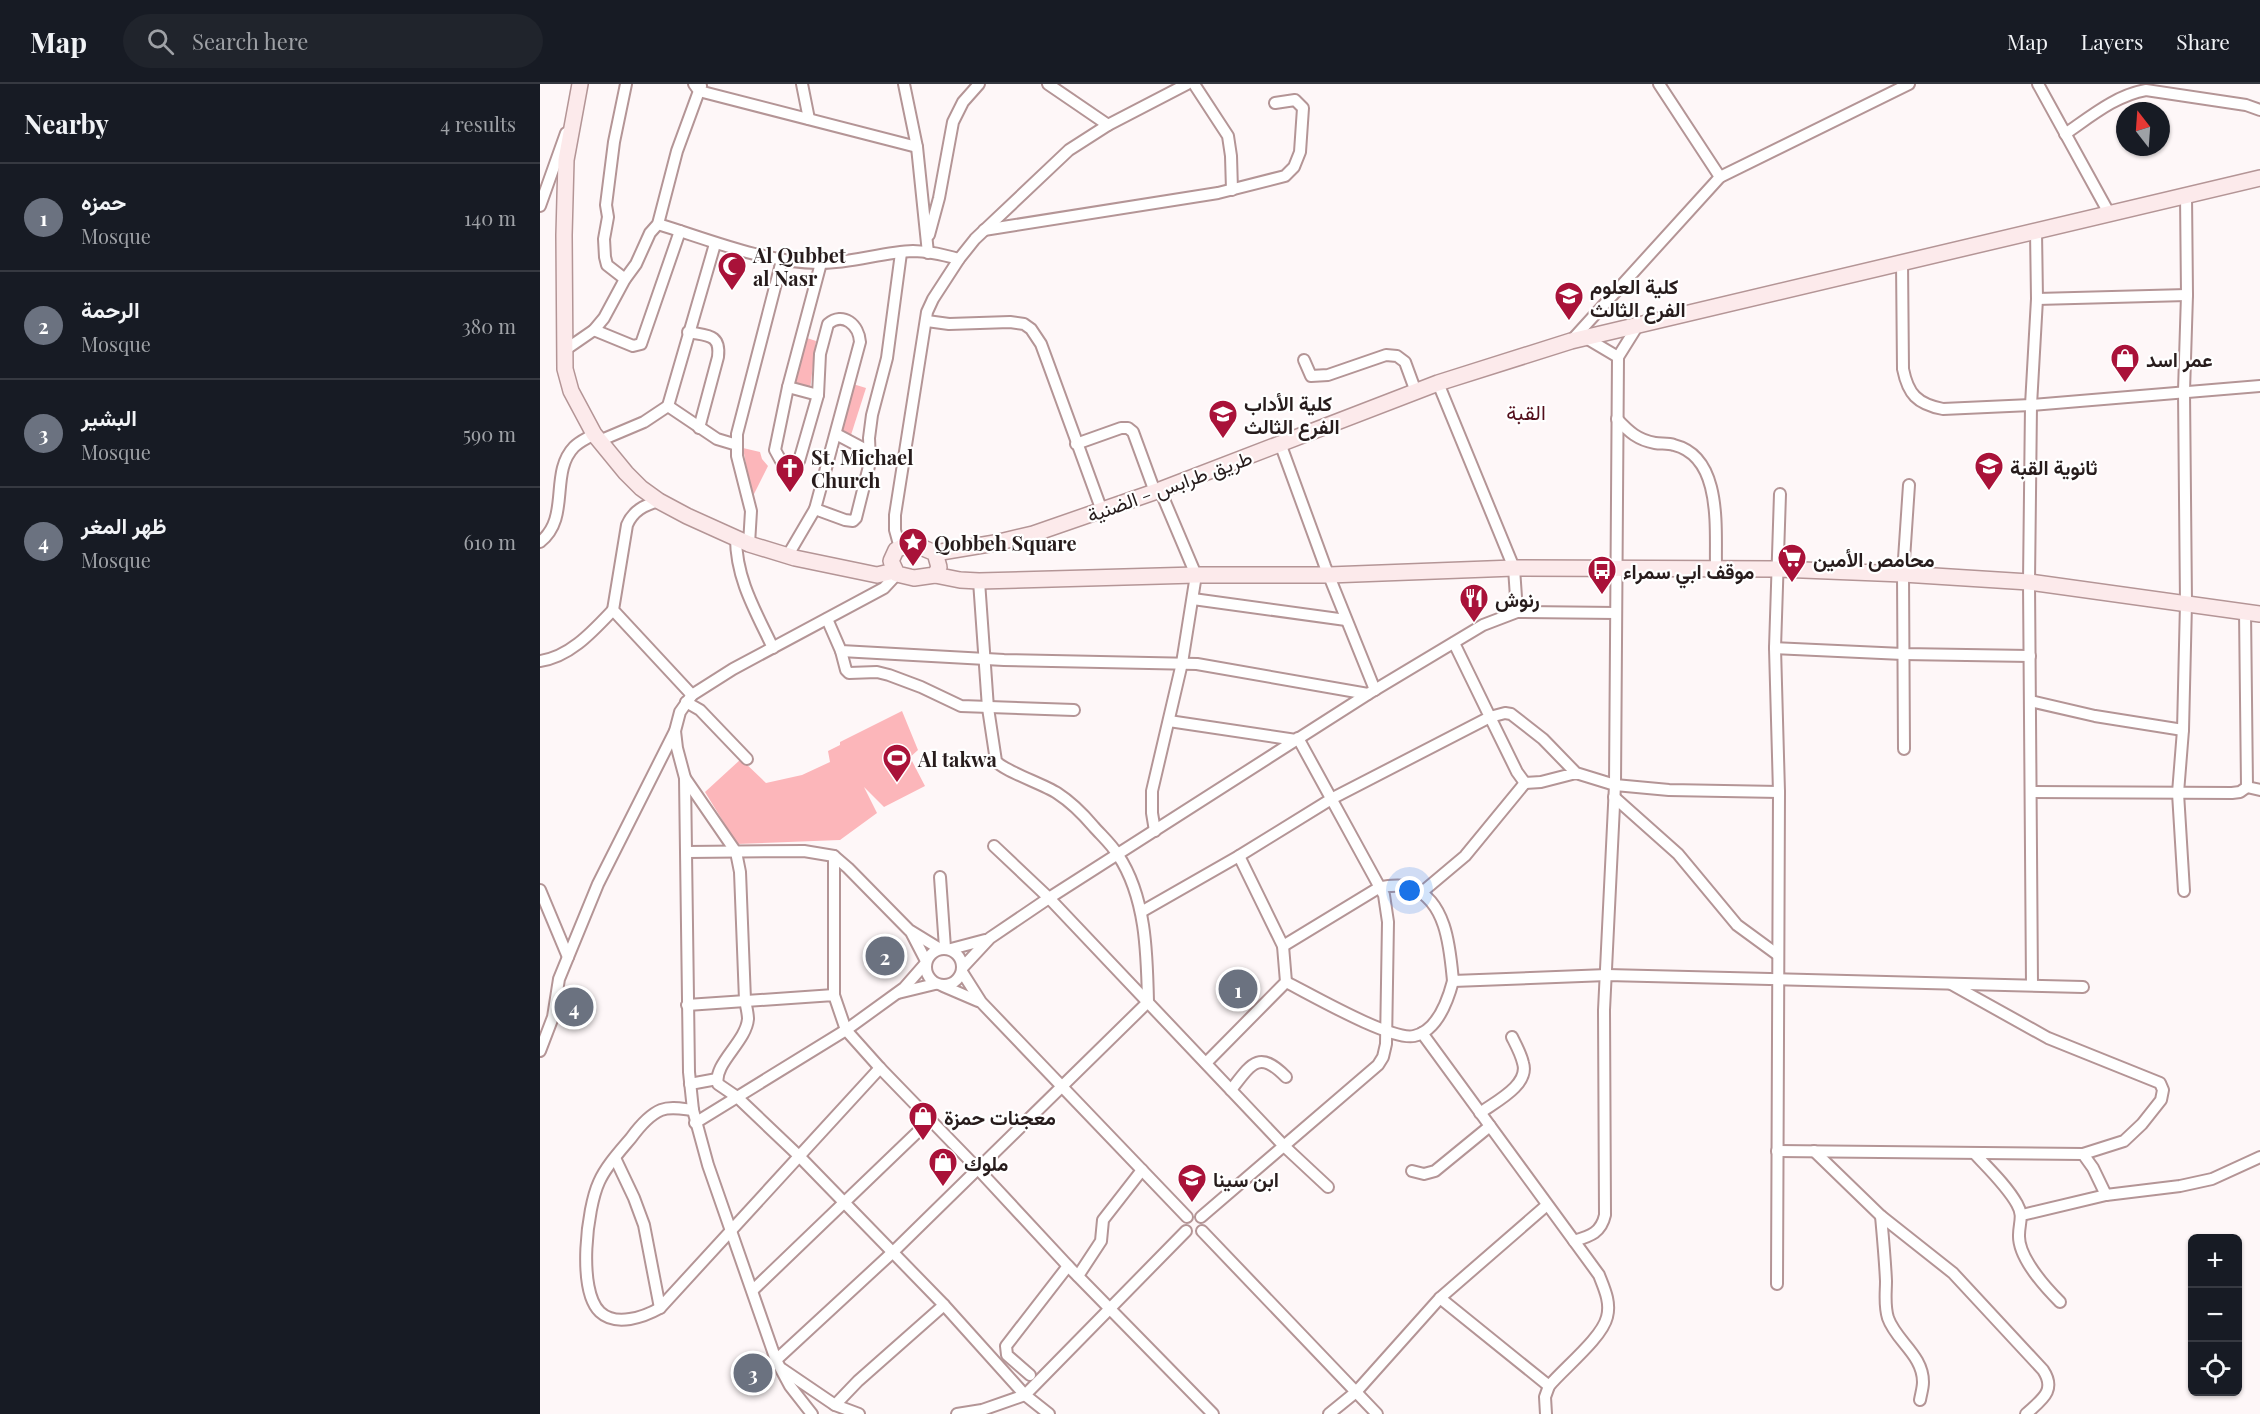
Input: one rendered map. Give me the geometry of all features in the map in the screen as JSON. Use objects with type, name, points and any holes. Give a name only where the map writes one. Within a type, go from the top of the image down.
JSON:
[{"type":"main road","points":[[580,84],[566,160],[565,369],[571,391],[597,437],[626,473],[672,510],[742,541],[788,555],[877,575],[896,572],[914,578],[935,575],[979,581],[1196,575],[1329,575],[1514,568],[1716,567],[1903,574],[2029,582],[2252,613]]},
{"type":"main road","name":"طريق طرابس - الضنية","points":[[935,553],[1033,534],[1157,491],[1438,383],[1579,340],[2260,178]]},
{"type":"main road","points":[[896,572],[891,564],[891,557],[900,548],[923,548],[935,553],[939,567],[935,575]]},
{"type":"street","points":[[625,279],[608,265],[604,257],[604,239],[614,142],[626,84]]},
{"type":"street","points":[[802,84],[809,119]]},
{"type":"street","points":[[904,84],[917,147],[927,247]]},
{"type":"street","points":[[927,247],[953,122],[963,102],[979,84]]},
{"type":"street","points":[[1048,84],[1108,125]]},
{"type":"street","points":[[900,548],[895,530],[895,515],[929,306],[958,259],[983,230],[1069,150],[1108,125],[1187,84]]},
{"type":"street","points":[[1194,84],[1228,136],[1232,190]]},
{"type":"street","points":[[1659,84],[1720,177]]},
{"type":"street","points":[[1618,357],[1579,340],[1720,177],[1910,84]]},
{"type":"street","points":[[2037,84],[2109,213]]},
{"type":"street","points":[[565,350],[594,330],[611,307],[625,279],[636,264],[650,233],[658,224],[698,86],[809,119],[917,147]]},
{"type":"street","points":[[2065,134],[2123,97],[2146,90],[2246,105],[2260,110]]},
{"type":"street","points":[[983,230],[1232,190],[1285,176],[1294,167],[1300,152],[1303,108],[1294,100],[1275,103]]},
{"type":"street","points":[[540,206],[574,114]]},
{"type":"street","points":[[2184,891],[2178,793],[2183,730],[2186,603],[2184,391],[2187,295],[2186,195]]},
{"type":"street","points":[[658,224],[715,244],[782,260],[821,263],[901,253],[927,247],[958,259]]},
{"type":"street","points":[[594,330],[633,346],[641,345],[680,231]]},
{"type":"street","points":[[2032,985],[2029,582],[2031,405],[2037,299],[2036,231]]},
{"type":"street","points":[[540,542],[550,532],[557,517],[567,459],[575,446],[644,422],[668,406],[715,244]]},
{"type":"street","points":[[815,509],[845,520],[853,521],[856,518],[870,462],[872,415],[887,358],[901,253]]},
{"type":"street","points":[[773,648],[743,585],[738,565],[742,541],[752,511],[740,467],[737,445],[739,424],[782,260]]},
{"type":"street","points":[[1902,262],[1903,369],[1906,384],[1914,397],[1929,407],[1943,409],[2031,405],[2260,386]]},
{"type":"street","points":[[788,555],[815,509],[858,351],[860,336],[856,327],[843,319],[831,321],[820,354],[818,395],[799,461],[786,463],[778,458],[775,450],[788,387],[821,263]]},
{"type":"street","points":[[2037,299],[2187,295]]},
{"type":"street","points":[[927,321],[974,324],[1018,322],[1031,329],[1041,344],[1102,511]]},
{"type":"street","points":[[1574,1241],[1596,1233],[1603,1225],[1605,1215],[1603,1085],[1615,785],[1618,357],[1638,325]]},
{"type":"street","points":[[805,328],[826,333]]},
{"type":"street","points":[[688,332],[715,339],[719,349],[699,428]]},
{"type":"street","points":[[1304,360],[1311,376],[1328,375],[1386,355],[1397,356],[1405,362],[1416,392]]},
{"type":"street","points":[[1438,383],[1514,568],[1517,612]]},
{"type":"street","points":[[788,387],[818,395]]},
{"type":"street","points":[[668,406],[717,439],[737,445]]},
{"type":"street","points":[[1617,419],[1630,433],[1640,439],[1675,445],[1688,451],[1704,469],[1713,492],[1716,567]]},
{"type":"street","points":[[1076,444],[1121,428],[1131,430],[1196,575],[1182,663],[1152,791],[1155,831]]},
{"type":"street","points":[[836,434],[870,452]]},
{"type":"street","points":[[1280,443],[1371,692]]},
{"type":"street","points":[[1904,749],[1903,574],[1909,485]]},
{"type":"street","points":[[1777,1284],[1779,792],[1775,648],[1780,494]]},
{"type":"street","points":[[540,661],[565,653],[597,627],[613,610],[627,525],[630,518],[643,507],[659,501]]},
{"type":"street","points":[[540,1051],[553,1017],[558,979],[598,884],[675,730],[680,712],[689,698],[733,669],[884,588],[896,572]]},
{"type":"street","points":[[979,581],[988,708],[992,745],[997,764],[1037,781],[1058,794],[1085,817],[1118,854],[1141,912],[1148,1002]]},
{"type":"street","points":[[1193,599],[1346,620]]},
{"type":"street","points":[[613,610],[689,698],[747,759]]},
{"type":"street","points":[[695,1123],[846,1030],[911,980],[931,953],[978,943],[990,938],[1371,692],[1483,625],[1517,612],[1616,613]]},
{"type":"street","points":[[2247,787],[2252,613]]},
{"type":"street","points":[[827,619],[849,673],[877,672],[888,675],[921,687],[961,706],[1074,710]]},
{"type":"street","points":[[1454,643],[1517,772],[1525,783]]},
{"type":"street","points":[[1775,648],[1903,654],[2030,656]]},
{"type":"street","points":[[841,651],[984,658],[1182,663],[1371,692]]},
{"type":"street","points":[[2030,701],[2086,715],[2183,730]]},
{"type":"street","points":[[1141,912],[1239,856],[1333,798],[1490,717],[1505,713],[1517,718],[1576,773],[1615,785],[1669,790],[1779,792]]},
{"type":"street","points":[[1169,721],[1297,739]]},
{"type":"street","points":[[675,730],[685,778],[687,1005],[690,1083],[695,1123],[778,1364],[794,1391],[812,1414]]},
{"type":"street","points":[[1201,1216],[1378,1065],[1383,1057],[1386,1044],[1387,905],[1380,887],[1333,798],[1297,739]]},
{"type":"street","points":[[1421,893],[1465,856],[1525,783],[1541,782],[1576,773]]},
{"type":"street","points":[[685,778],[736,852],[740,872],[745,1000],[748,1019],[736,1047],[718,1072],[717,1079],[721,1088],[737,1097],[799,1156],[944,1305],[1025,1395],[1048,1414]]},
{"type":"street","points":[[2032,792],[2232,793],[2240,792],[2247,787],[2260,790]]},
{"type":"street","points":[[1614,797],[1678,854],[1737,925],[1778,955]]},
{"type":"street","points":[[994,846],[1049,898],[1284,1146],[1328,1187]]},
{"type":"street","points":[[687,852],[804,851],[834,856],[909,930],[959,956],[962,969],[981,1002],[1187,1217]]},
{"type":"street","points":[[834,856],[834,995],[846,1030],[1068,1266],[1213,1414]]},
{"type":"street","points":[[1206,1063],[1286,982],[1283,946],[1239,856]]},
{"type":"street","points":[[940,878],[945,949]]},
{"type":"street","points":[[1283,946],[1380,887],[1411,887],[1421,893],[1440,915],[1449,948],[1453,981],[1449,997],[1438,1017],[1422,1033],[1413,1037],[1385,1031],[1286,982]]},
{"type":"street","points":[[540,890],[568,957]]},
{"type":"street","points":[[909,930],[926,962],[926,972],[938,984],[962,992],[981,1002]]},
{"type":"street","points":[[895,994],[954,982],[962,969],[990,938]]},
{"type":"street","points":[[1453,981],[1607,975],[2083,987]]},
{"type":"street","points":[[1777,1151],[2083,1154],[2124,1141],[2142,1124],[2161,1100],[2163,1090],[2160,1083],[2048,1038],[1947,982]]},
{"type":"street","points":[[687,1005],[834,995]]},
{"type":"street","points":[[778,1364],[1148,1002]]},
{"type":"street","points":[[1422,1033],[1599,1275],[1607,1295],[1607,1318],[1601,1331],[1549,1386],[1545,1396],[1546,1414]]},
{"type":"street","points":[[1480,1113],[1520,1082],[1524,1064],[1512,1037]]},
{"type":"street","points":[[1231,1090],[1244,1073],[1257,1062],[1266,1061],[1274,1065],[1286,1077]]},
{"type":"street","points":[[693,1110],[670,1108],[654,1113],[638,1129],[599,1181],[590,1209],[587,1280],[599,1311],[607,1316],[618,1319],[642,1317],[660,1308],[880,1068]]},
{"type":"street","points":[[690,1083],[717,1079]]},
{"type":"street","points":[[753,1290],[930,1120]]},
{"type":"street","points":[[1412,1171],[1424,1174],[1435,1171],[1490,1126]]},
{"type":"street","points":[[1814,1151],[1881,1216],[1953,1273],[2043,1370],[2048,1378],[2049,1386],[2046,1395],[2026,1414]]},
{"type":"street","points":[[1975,1154],[2017,1203],[2022,1215],[2019,1236],[2028,1262],[2060,1302]]},
{"type":"street","points":[[2083,1154],[2093,1168],[2106,1195]]},
{"type":"street","points":[[2022,1215],[2106,1195],[2180,1186],[2212,1179],[2260,1157]]},
{"type":"street","points":[[615,1158],[644,1226],[660,1308]]},
{"type":"street","points":[[1078,1276],[1101,1241],[1103,1221],[1142,1170]]},
{"type":"street","points":[[1329,1414],[1356,1392],[1440,1298],[1547,1205]]},
{"type":"street","points":[[1195,1214],[1201,1216],[1204,1222],[1202,1231],[1195,1235],[1186,1231],[1184,1224],[1187,1217],[1195,1214]]},
{"type":"street","points":[[1881,1216],[1885,1260],[1885,1305],[1888,1319],[1921,1370],[1923,1382],[1920,1400]]},
{"type":"street","points":[[957,1414],[982,1410],[1025,1395],[1186,1231]]},
{"type":"street","points":[[1202,1231],[1377,1414]]},
{"type":"street","points":[[1030,1375],[1007,1355],[1006,1346],[1068,1266]]},
{"type":"street","points":[[1440,1298],[1549,1386]]},
{"type":"street","points":[[835,1405],[858,1381],[944,1305]]},
{"type":"street","points":[[778,1364],[835,1405],[859,1414]]},
{"type":"shaded area","points":[[804,337],[816,341],[810,390],[790,384]]},
{"type":"shaded area","points":[[853,384],[866,388],[851,435],[839,432]]},
{"type":"shaded area","points":[[743,448],[760,452],[768,466],[752,498]]},
{"type":"shaded area","points":[[902,711],[918,750],[908,759],[912,761],[925,786],[884,807],[864,787],[877,813],[840,840],[737,844],[705,792],[741,759],[766,783],[802,775],[830,762],[828,751],[840,745],[840,742]]},
{"type":"place","name":"Al Qubbet al Nasr","points":[[732,292]]},
{"type":"place","name":"كلية العلوم الفرع الثالث","points":[[1569,322]]},
{"type":"place","name":"عمر اسد","points":[[2125,384]]},
{"type":"place","name":"كلية الأداب الفرع الثالث","points":[[1223,440]]},
{"type":"place","name":"ثانوية القبة","points":[[1989,492]]},
{"type":"place","name":"St. Michael Church","points":[[790,494]]},
{"type":"place","name":"Qobbeh Square","points":[[913,568]]},
{"type":"place","name":"محامص الأمين","points":[[1792,584]]},
{"type":"place","name":"موقف ابي سمراء","points":[[1602,596]]},
{"type":"place","name":"رنوش","points":[[1474,624]]},
{"type":"place","name":"Al takwa","points":[[897,784]]},
{"type":"place","name":"الرحمة","points":[[885,956]]},
{"type":"place","name":"حمزه","points":[[1238,989]]},
{"type":"place","name":"ظهر المغر","points":[[574,1007]]},
{"type":"place","name":"معجنات حمزة","points":[[923,1142]]},
{"type":"place","name":"ملوك","points":[[943,1188]]},
{"type":"place","name":"ابن سينا","points":[[1192,1204]]},
{"type":"place","name":"البشير","points":[[753,1373]]},
{"type":"district","name":"القبة","points":[[1526,411]]}]
